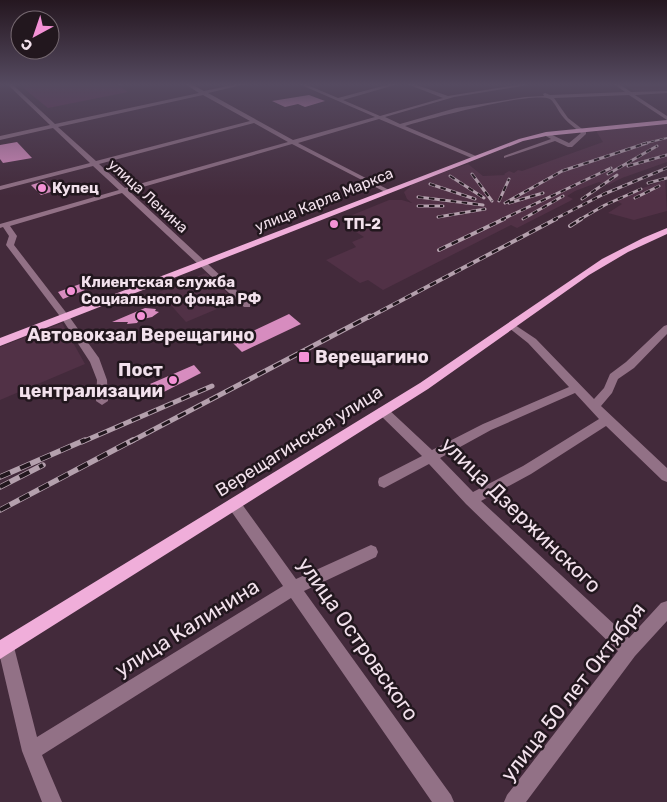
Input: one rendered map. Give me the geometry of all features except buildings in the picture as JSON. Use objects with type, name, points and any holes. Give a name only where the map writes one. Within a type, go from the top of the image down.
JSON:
[{"type":"main road","name":"улица Карла Маркса","points":[[0,342],[520,140],[546,134],[655,121]]},
{"type":"main road","name":"Верещагинская улица","points":[[3,648],[472,355],[581,276],[634,244],[665,233]]},
{"type":"street","name":"улица Ленина","points":[[47,121],[204,264],[246,305]]},
{"type":"street","points":[[0,138],[73,121]]},
{"type":"street","points":[[0,188],[254,121]]},
{"type":"street","points":[[257,121],[387,191]]},
{"type":"street","points":[[102,401],[102,380],[98,367],[65,317],[10,245],[13,237],[2,225],[363,121]]},
{"type":"street","points":[[388,121],[474,158]]},
{"type":"street","points":[[399,126],[416,121]]},
{"type":"street","points":[[546,134],[570,146],[584,134],[583,130],[570,121]]},
{"type":"street","points":[[506,157],[555,139]]},
{"type":"street","points":[[512,326],[532,341],[594,407],[667,476]]},
{"type":"street","points":[[594,407],[608,390],[614,377],[630,365],[667,328]]},
{"type":"street","points":[[384,482],[486,427],[577,388]]},
{"type":"street","name":"улица Дзержинского","points":[[383,411],[430,456],[471,500],[629,650]]},
{"type":"street","points":[[471,500],[527,470],[607,420]]},
{"type":"street","name":"улица Островского","points":[[234,504],[295,587],[444,802]]},
{"type":"street","name":"улица Калинина","points":[[31,751],[295,587],[371,552]]},
{"type":"street","name":"улица 50 лет Октября","points":[[514,802],[629,650],[667,609]]},
{"type":"street","points":[[3,648],[31,751],[52,802]]},
{"type":"shaded area","points":[[667,124],[667,162],[608,185],[599,182],[575,191],[567,196],[573,199],[570,201],[517,228],[511,225],[383,290],[368,280],[360,283],[326,260],[356,247],[352,242],[364,237],[356,232],[362,229],[345,218],[389,200],[402,200],[412,203],[407,199],[404,192],[415,182],[468,164],[483,176],[505,175],[509,171],[514,173],[518,170],[522,171],[603,142],[596,131]]},
{"type":"shaded area","points":[[665,180],[667,211],[634,220],[608,213],[622,204],[613,199]]},
{"type":"shaded area","points":[[206,273],[236,301],[186,322],[159,292]]},
{"type":"shaded area","points":[[62,323],[85,364],[0,400],[0,347]]},
{"type":"railway","points":[[642,144],[667,138]]},
{"type":"railway","points":[[505,203],[562,171],[647,143]]},
{"type":"railway","points":[[608,174],[657,146]]},
{"type":"railway","points":[[628,166],[667,155]]},
{"type":"railway","points":[[501,220],[611,168]]},
{"type":"railway","points":[[553,220],[604,194],[667,168]]},
{"type":"railway","points":[[472,174],[492,201]]},
{"type":"railway","points":[[582,199],[617,175]]},
{"type":"railway","points":[[450,176],[484,198]]},
{"type":"railway","points":[[648,183],[667,178]]},
{"type":"railway","points":[[499,201],[509,179]]},
{"type":"railway","points":[[430,184],[475,199]]},
{"type":"railway","points":[[635,198],[659,186]]},
{"type":"railway","points":[[579,220],[605,205],[641,189]]},
{"type":"railway","points":[[509,203],[543,193]]},
{"type":"railway","points":[[523,219],[563,196]]},
{"type":"railway","points":[[418,197],[483,205]]},
{"type":"railway","points":[[418,206],[443,206]]},
{"type":"railway","points":[[438,217],[485,209]]},
{"type":"railway","points":[[439,250],[504,219]]},
{"type":"railway","points":[[368,318],[556,219]]},
{"type":"railway","points":[[570,226],[581,219]]},
{"type":"railway","points":[[130,442],[370,316]]},
{"type":"railway","points":[[82,442],[212,386]]},
{"type":"railway","points":[[0,477],[85,440]]},
{"type":"railway","points":[[0,510],[133,440]]},
{"type":"railway","points":[[0,487],[43,465]]},
{"type":"place","name":"Купец","points":[[42,188]]},
{"type":"place","name":"ТП-2","points":[[334,224]]},
{"type":"place","name":"Клиентская служба Социального фонда РФ","points":[[71,291]]},
{"type":"place","name":"Автовокзал Верещагино","points":[[141,316]]},
{"type":"place","name":"Верещагино","points":[[304,357]]},
{"type":"place","name":"Пост централизации","points":[[173,380]]}]
